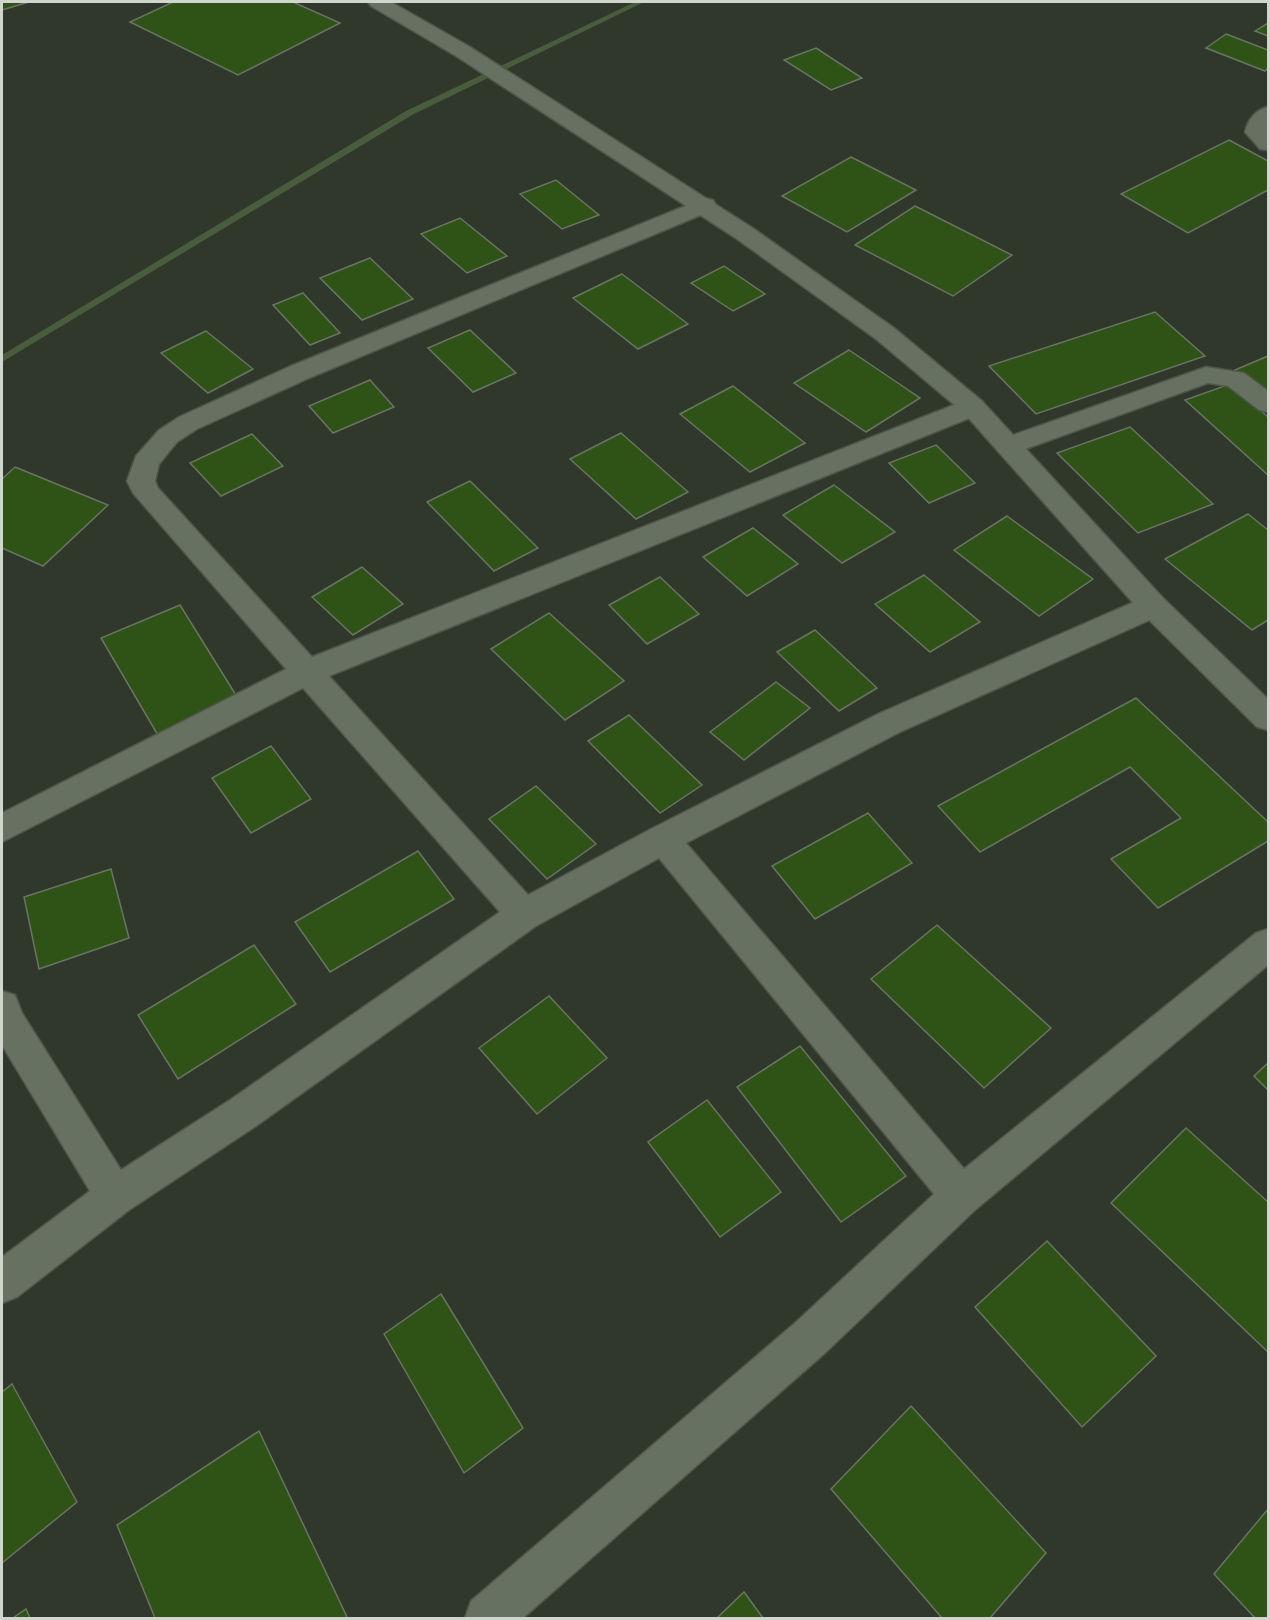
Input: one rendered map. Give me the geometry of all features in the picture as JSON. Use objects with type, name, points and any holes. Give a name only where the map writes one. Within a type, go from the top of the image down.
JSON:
[{"type":"street","points":[[378,2],[452,43],[600,141],[705,205],[840,298],[943,380],[973,407],[1153,606],[1269,718]]},
{"type":"street","points":[[1269,113],[1258,123],[1256,132],[1269,144]]},
{"type":"street","points":[[524,915],[147,493],[141,481],[142,470],[153,452],[168,436],[188,423],[300,372],[705,205]]},
{"type":"street","points":[[1008,446],[1206,375],[1235,379],[1269,404]]},
{"type":"street","points":[[2,828],[306,672],[973,407]]},
{"type":"street","points":[[2,1282],[115,1196],[243,1113],[524,915],[663,839],[889,723],[1153,606]]},
{"type":"street","points":[[663,839],[961,1197]]},
{"type":"street","points":[[488,1618],[810,1338],[961,1197],[1269,944]]},
{"type":"street","points":[[2,1007],[7,1021],[115,1196]]},
{"type":"building","points":[[2,2],[29,2],[2,10]]},
{"type":"building","points":[[173,2],[293,2],[340,23],[238,75],[130,22]]},
{"type":"building","points":[[1268,23],[1268,36],[1255,31]]},
{"type":"building","points":[[1226,34],[1268,50],[1268,68],[1265,71],[1206,48]]},
{"type":"building","points":[[816,48],[862,78],[831,90],[784,60]]},
{"type":"building","points":[[1229,140],[1268,161],[1268,190],[1188,233],[1121,194]]},
{"type":"building","points":[[851,157],[916,190],[847,232],[782,196]]},
{"type":"building","points":[[556,180],[599,215],[562,229],[520,194]]},
{"type":"building","points":[[915,206],[1012,255],[953,296],[855,245]]},
{"type":"building","points":[[460,218],[507,256],[467,273],[421,234]]},
{"type":"building","points":[[370,258],[413,299],[362,320],[320,278]]},
{"type":"building","points":[[724,266],[765,294],[733,311],[691,283]]},
{"type":"building","points":[[622,274],[688,324],[638,349],[573,298]]},
{"type":"building","points":[[303,293],[340,333],[310,345],[273,305]]},
{"type":"building","points":[[1155,312],[1205,356],[1036,414],[989,366]]},
{"type":"building","points":[[470,330],[516,373],[473,392],[428,348]]},
{"type":"building","points":[[206,331],[253,369],[208,393],[161,353]]},
{"type":"building","points":[[849,350],[920,398],[866,432],[794,383]]},
{"type":"building","points":[[1268,356],[1268,397],[1235,370]]},
{"type":"building","points":[[370,380],[394,407],[333,433],[309,406]]},
{"type":"building","points":[[1230,384],[1268,417],[1268,475],[1185,400]]},
{"type":"building","points":[[733,386],[805,443],[750,472],[680,414]]},
{"type":"building","points":[[1130,427],[1213,504],[1138,533],[1057,453]]},
{"type":"building","points":[[621,433],[688,492],[636,519],[570,459]]},
{"type":"building","points":[[252,434],[283,466],[221,496],[190,463]]},
{"type":"building","points":[[936,445],[975,483],[929,503],[889,463]]},
{"type":"building","points":[[15,467],[108,505],[43,566],[2,548],[2,479]]},
{"type":"building","points":[[470,481],[538,548],[494,571],[427,502]]},
{"type":"building","points":[[834,485],[895,532],[842,563],[783,515]]},
{"type":"building","points":[[1248,514],[1268,530],[1268,620],[1252,630],[1165,559]]},
{"type":"building","points":[[1007,516],[1093,579],[1039,616],[954,550]]},
{"type":"building","points":[[753,528],[798,564],[747,596],[703,557]]},
{"type":"building","points":[[362,567],[403,604],[353,635],[312,597]]},
{"type":"building","points":[[924,575],[980,622],[930,652],[875,604]]},
{"type":"building","points":[[660,577],[699,614],[647,644],[609,605]]},
{"type":"building","points":[[180,605],[239,700],[159,737],[101,638]]},
{"type":"building","points":[[549,613],[624,681],[565,720],[491,649]]},
{"type":"building","points":[[815,630],[877,688],[839,711],[777,652]]},
{"type":"building","points":[[776,682],[810,708],[744,760],[710,732]]},
{"type":"building","points":[[1136,698],[1268,822],[1268,841],[1158,908],[1111,859],[1181,818],[1130,767],[980,852],[938,806]]},
{"type":"building","points":[[629,715],[702,785],[660,813],[588,741]]},
{"type":"building","points":[[271,746],[311,799],[251,833],[212,778]]},
{"type":"building","points":[[536,786],[596,844],[547,879],[489,819]]},
{"type":"building","points":[[868,813],[912,863],[815,919],[772,866]]},
{"type":"building","points":[[418,851],[454,899],[330,972],[295,922]]},
{"type":"building","points":[[111,869],[129,938],[39,969],[24,897]]},
{"type":"building","points":[[937,925],[1051,1028],[984,1088],[871,979]]},
{"type":"building","points":[[254,945],[296,1004],[178,1079],[138,1015]]},
{"type":"building","points":[[549,996],[607,1058],[537,1114],[479,1048]]},
{"type":"building","points":[[800,1046],[906,1176],[841,1222],[737,1087]]},
{"type":"building","points":[[1268,1063],[1268,1090],[1254,1076]]},
{"type":"building","points":[[707,1100],[781,1192],[720,1237],[648,1142]]},
{"type":"building","points":[[1186,1128],[1268,1202],[1268,1352],[1111,1203]]},
{"type":"building","points":[[1047,1241],[1156,1356],[1082,1427],[975,1307]]},
{"type":"building","points":[[441,1294],[523,1428],[464,1473],[384,1334]]},
{"type":"building","points":[[12,1384],[77,1502],[2,1563],[2,1392]]},
{"type":"building","points":[[911,1406],[1046,1553],[990,1618],[942,1618],[831,1489]]},
{"type":"building","points":[[259,1431],[347,1617],[155,1618],[117,1525]]},
{"type":"building","points":[[1268,1509],[1268,1618],[1255,1618],[1214,1574]]},
{"type":"building","points":[[744,1592],[763,1618],[717,1618]]},
{"type":"building","points":[[26,1609],[30,1618],[13,1618]]},
{"type":"waterway","points":[[2,359],[409,113],[640,2]]}]
